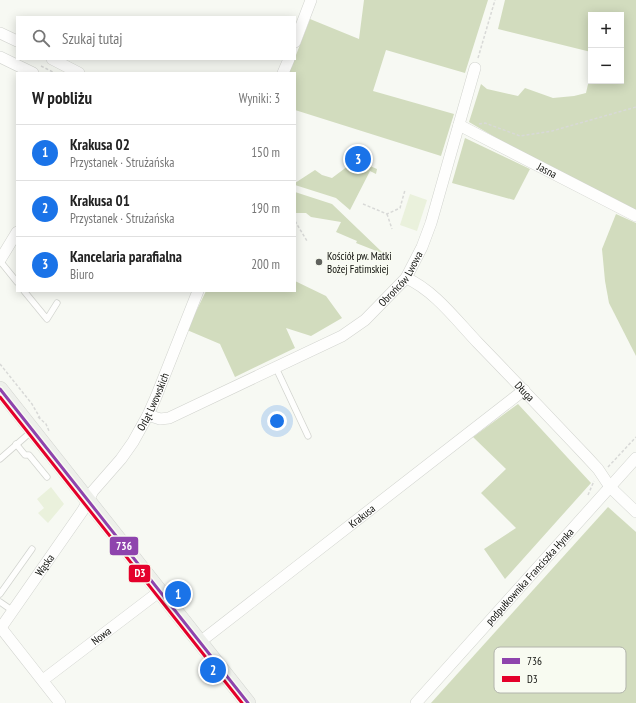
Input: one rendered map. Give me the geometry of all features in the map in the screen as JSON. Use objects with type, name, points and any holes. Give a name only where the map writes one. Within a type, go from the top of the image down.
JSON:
[{"type":"main road","points":[[0,389],[248,703]]},
{"type":"street","points":[[296,39],[311,0]]},
{"type":"street","points":[[0,33],[16,41]]},
{"type":"street","points":[[0,57],[31,72]]},
{"type":"street","points":[[54,60],[77,72]]},
{"type":"street","points":[[283,72],[288,60]]},
{"type":"street","name":"Obrońców Lwowa","points":[[148,415],[160,419],[169,418],[342,336],[365,320],[406,278],[422,247],[431,223],[475,68]]},
{"type":"street","name":"Jasna","points":[[459,125],[636,216]]},
{"type":"street","points":[[0,260],[16,234]]},
{"type":"street","name":"Długa","points":[[406,278],[418,284],[431,295],[524,390],[598,469],[610,487],[636,512]]},
{"type":"street","name":"Orląt Lwowskich","points":[[89,500],[93,491],[121,459],[148,415],[198,292]]},
{"type":"street","name":"Krakusa","points":[[200,642],[524,390]]},
{"type":"street","name":"podpułkownika Franciszka Hynka","points":[[420,699],[636,458]]},
{"type":"street","name":"Wąska","points":[[0,629],[89,500]]},
{"type":"street","name":"Nowa","points":[[43,680],[160,591]]},
{"type":"street","points":[[0,629],[43,680],[60,703]]},
{"type":"lane","points":[[0,260],[16,281]]},
{"type":"lane","points":[[25,292],[47,319],[57,303]]},
{"type":"lane","points":[[276,368],[308,436]]},
{"type":"lane","points":[[0,459],[32,431]]},
{"type":"lane","points":[[16,444],[25,455],[29,455],[47,478]]},
{"type":"lane","points":[[0,594],[32,549]]},
{"type":"lane","points":[[0,602],[13,611]]},
{"type":"path","points":[[475,68],[495,0]]},
{"type":"path","points":[[478,124],[485,123],[520,136],[552,132],[636,107]]},
{"type":"path","points":[[363,204],[387,214],[400,208],[405,190]]},
{"type":"path","points":[[387,214],[392,228]]},
{"type":"path","points":[[296,223],[308,241]]},
{"type":"path","points":[[0,364],[32,404],[40,418]]},
{"type":"path","points":[[598,469],[602,464],[607,469],[636,437]]},
{"type":"green space","points":[[364,0],[488,0],[465,73],[386,50],[373,91],[454,114],[441,156],[296,110],[296,72],[289,72],[294,60],[296,60],[296,55],[310,19],[359,39]]},
{"type":"green space","points":[[505,0],[636,0],[636,210],[534,160],[469,122],[481,84],[487,89],[518,96],[525,88],[553,98],[586,93],[588,84],[624,84],[624,12],[588,12],[588,51],[498,29]]},
{"type":"green space","points":[[465,138],[530,169],[514,200],[452,183]]},
{"type":"green space","points":[[356,160],[377,169],[376,174],[370,171],[350,210],[336,198],[296,185],[296,182],[315,170],[322,175],[332,178]]},
{"type":"green space","points":[[296,192],[332,204],[384,254],[356,243],[357,241],[336,232],[341,222],[311,217],[306,213],[296,213]]},
{"type":"green space","points":[[410,194],[427,200],[417,231],[400,225]]},
{"type":"green space","points":[[616,214],[636,223],[636,356],[609,303],[605,281],[602,249]]},
{"type":"green space","points":[[296,281],[326,296],[342,318],[311,336],[286,328],[295,348],[235,377],[220,344],[187,330],[206,292],[296,292]]},
{"type":"green space","points":[[518,404],[591,483],[505,579],[484,549],[516,528],[481,493],[506,469],[473,437]]},
{"type":"green space","points":[[51,487],[64,504],[48,523],[38,513],[44,508],[37,499]]},
{"type":"green space","points":[[608,507],[636,532],[636,703],[431,703]]},
{"type":"transit line","name":"736","points":[[0,389],[248,703]]},
{"type":"transit line","name":"D3","points":[[0,397],[242,703]]},
{"type":"place","name":"Kancelaria parafialna","points":[[358,159]]},
{"type":"place","name":"Kościół pw. Matki Bożej Fatimskiej","points":[[319,262]]},
{"type":"place","name":"Krakusa 02","points":[[178,594]]},
{"type":"place","name":"Krakusa 01","points":[[213,670]]}]
